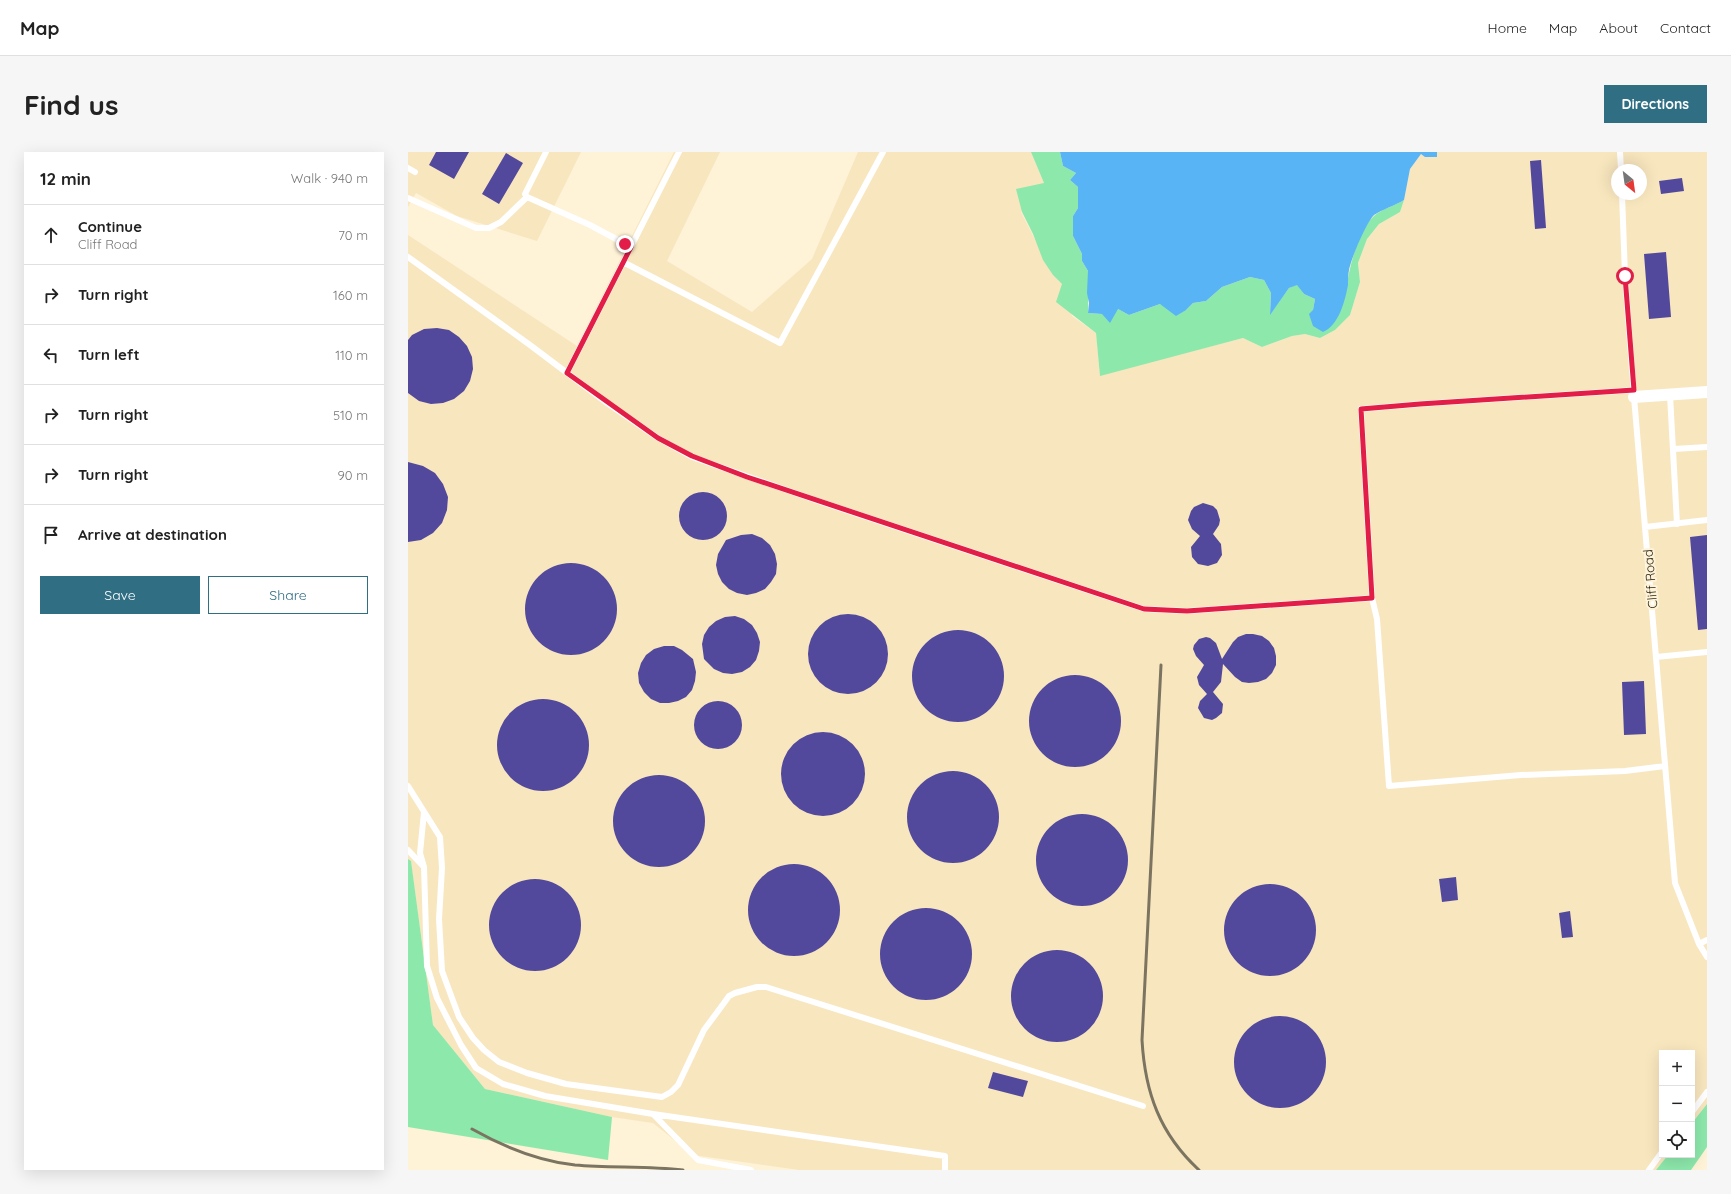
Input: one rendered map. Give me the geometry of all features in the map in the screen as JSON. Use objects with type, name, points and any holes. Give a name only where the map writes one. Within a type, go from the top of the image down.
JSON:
[{"type":"street","points":[[1634,394],[1670,395],[1707,392]]},
{"type":"lane","points":[[546,152],[524,194],[527,197],[590,224],[631,247]]},
{"type":"lane","points":[[567,373],[679,152]]},
{"type":"lane","points":[[623,262],[780,344],[883,152]]},
{"type":"lane","points":[[1620,152],[1621,164]]},
{"type":"lane","points":[[408,168],[415,172]]},
{"type":"lane","points":[[408,198],[476,228],[489,228],[502,222],[527,197]]},
{"type":"lane","name":"Cliff Road","points":[[1622,200],[1625,276],[1634,394],[1675,883],[1699,944],[1707,957]]},
{"type":"lane","points":[[408,257],[658,438],[704,461],[846,511],[1144,609],[1187,611],[1372,598]]},
{"type":"lane","points":[[1634,394],[1420,404],[1361,409],[1372,598],[1377,619],[1389,786],[1521,775],[1625,771],[1665,766]]},
{"type":"lane","points":[[1670,395],[1677,524]]},
{"type":"lane","points":[[1674,449],[1707,447]]},
{"type":"lane","points":[[1645,527],[1707,520]]},
{"type":"lane","points":[[1656,656],[1707,652]]},
{"type":"lane","points":[[408,786],[440,836],[442,868],[439,919],[442,971],[459,1017],[473,1038],[484,1050],[499,1062],[527,1073],[566,1084],[662,1097],[671,1092],[678,1085],[704,1030],[730,996],[746,990],[766,987],[1143,1106]]},
{"type":"lane","points":[[424,812],[420,853],[424,867],[426,966],[437,998],[461,1045],[476,1068],[503,1084],[545,1096],[653,1114],[945,1156],[945,1170]]},
{"type":"lane","points":[[408,850],[424,867]]},
{"type":"lane","points":[[1699,944],[1707,940]]},
{"type":"lane","points":[[1695,1108],[1707,1092]]},
{"type":"lane","points":[[653,1114],[698,1160],[751,1170]]},
{"type":"lane","points":[[1649,1170],[1659,1156]]},
{"type":"shaded area","points":[[408,152],[581,152],[537,241],[457,216],[416,193],[408,207]]},
{"type":"shaded area","points":[[674,152],[720,152],[667,261],[752,312],[812,259],[858,152],[1031,152],[1044,183],[1021,212],[1053,275],[1062,284],[1072,316],[1096,333],[1100,375],[1243,338],[1262,347],[1292,336],[1305,334],[1320,338],[1335,330],[1350,315],[1360,282],[1358,263],[1367,239],[1379,224],[1400,212],[1410,169],[1421,154],[1437,157],[1437,152],[1707,152],[1707,1104],[1695,1119],[1695,1050],[1659,1050],[1659,1158],[1666,1158],[1656,1170],[799,1170],[693,1155],[653,1123],[612,1117],[485,1089],[433,1025],[411,862],[408,859],[408,235],[577,346]]},
{"type":"green space","points":[[1031,152],[1060,152],[1063,166],[1076,173],[1070,180],[1078,187],[1078,208],[1073,216],[1073,236],[1082,254],[1082,261],[1088,271],[1088,313],[1102,314],[1118,309],[1129,315],[1160,304],[1186,310],[1193,303],[1206,301],[1222,287],[1250,277],[1264,280],[1271,293],[1270,314],[1289,288],[1297,284],[1304,294],[1315,299],[1313,310],[1347,286],[1350,269],[1359,239],[1369,222],[1380,212],[1404,200],[1400,212],[1379,224],[1367,239],[1358,263],[1360,282],[1350,315],[1335,330],[1320,338],[1305,334],[1292,336],[1262,347],[1243,338],[1100,376],[1096,333],[1056,302],[1062,284],[1053,275],[1043,260],[1033,234],[1022,212],[1016,189],[1044,183]]},
{"type":"green space","points":[[408,859],[411,861],[433,1025],[485,1089],[612,1117],[608,1160],[408,1127]]},
{"type":"green space","points":[[1707,1104],[1707,1147],[1691,1170],[1656,1170],[1666,1158],[1695,1158],[1695,1119]]},
{"type":"water","points":[[1060,152],[1437,152],[1437,157],[1425,157],[1421,154],[1410,169],[1404,200],[1374,215],[1367,225],[1350,265],[1347,291],[1343,305],[1333,324],[1329,329],[1323,332],[1313,326],[1309,314],[1313,310],[1315,299],[1304,294],[1297,285],[1289,288],[1270,315],[1271,293],[1264,280],[1250,277],[1222,287],[1206,301],[1193,303],[1186,310],[1176,316],[1160,304],[1129,315],[1118,309],[1110,323],[1102,314],[1088,313],[1088,271],[1082,261],[1082,254],[1073,236],[1073,216],[1078,208],[1078,187],[1070,180],[1076,173],[1063,166]]},
{"type":"building","points":[[436,152],[469,152],[454,179],[429,165]]},
{"type":"building","points":[[506,153],[523,163],[499,204],[482,194]]},
{"type":"building","points":[[1541,160],[1546,228],[1535,229],[1530,161]]},
{"type":"building","points":[[1682,178],[1684,191],[1661,194],[1659,181]]},
{"type":"building","points":[[1666,252],[1671,317],[1649,319],[1644,254]]},
{"type":"building","points":[[437,328],[449,330],[459,337],[467,346],[472,357],[473,369],[470,381],[464,391],[454,399],[443,403],[431,404],[419,401],[408,393],[408,340],[412,335],[424,329]]},
{"type":"building","points":[[408,462],[423,466],[435,473],[443,484],[448,497],[447,510],[442,523],[433,533],[421,540],[408,542]]},
{"type":"building","points":[[703,492],[712,494],[720,499],[725,507],[727,516],[725,525],[720,533],[712,538],[703,540],[694,538],[686,533],[681,525],[679,516],[681,507],[686,499],[694,494]]},
{"type":"building","points":[[1203,503],[1213,506],[1217,510],[1220,520],[1219,525],[1213,534],[1221,544],[1222,555],[1217,563],[1208,566],[1198,564],[1192,557],[1191,547],[1200,536],[1192,529],[1188,520],[1194,507]]},
{"type":"building","points":[[752,534],[762,538],[770,545],[775,554],[777,564],[776,574],[765,589],[747,595],[737,593],[729,589],[722,582],[716,565],[718,554],[726,540],[741,535]]},
{"type":"building","points":[[1707,535],[1707,629],[1698,630],[1690,537]]},
{"type":"building","points":[[562,563],[580,563],[597,570],[610,583],[617,600],[617,618],[610,635],[597,648],[580,655],[562,655],[545,648],[532,635],[525,618],[525,600],[532,583],[545,570]]},
{"type":"building","points":[[848,614],[863,617],[876,626],[885,639],[888,654],[885,669],[876,682],[863,691],[848,694],[833,691],[820,682],[811,669],[808,654],[811,639],[820,626],[833,617]]},
{"type":"building","points":[[735,616],[744,619],[752,625],[760,642],[759,651],[756,660],[750,667],[742,672],[732,674],[723,673],[714,669],[704,659],[702,644],[704,635],[709,627],[716,621],[725,617]]},
{"type":"building","points":[[949,630],[967,630],[984,637],[997,650],[1004,667],[1004,685],[997,702],[984,715],[967,722],[949,722],[932,715],[919,702],[912,685],[912,667],[919,650],[932,637]]},
{"type":"building","points":[[1246,634],[1262,636],[1269,641],[1274,648],[1276,665],[1272,673],[1266,679],[1258,682],[1242,682],[1223,664],[1221,682],[1213,692],[1223,704],[1222,713],[1212,720],[1204,718],[1198,708],[1200,701],[1207,694],[1199,685],[1197,677],[1204,665],[1196,656],[1193,649],[1194,645],[1199,639],[1206,637],[1210,638],[1216,643],[1222,659],[1233,642],[1238,637]]},
{"type":"building","points":[[664,646],[674,646],[682,650],[693,659],[696,672],[692,690],[686,697],[669,703],[660,703],[651,699],[644,692],[639,683],[638,673],[641,663],[646,655],[654,649]]},
{"type":"building","points":[[1066,675],[1084,675],[1101,682],[1114,695],[1121,712],[1121,730],[1114,747],[1101,760],[1084,767],[1066,767],[1049,760],[1036,747],[1029,730],[1029,712],[1036,695],[1049,682]]},
{"type":"building","points":[[1644,681],[1646,734],[1624,735],[1622,682]]},
{"type":"building","points":[[534,699],[552,699],[569,706],[582,719],[589,736],[589,754],[582,771],[569,784],[552,791],[534,791],[517,784],[504,771],[497,754],[497,736],[504,719],[517,706]]},
{"type":"building","points":[[713,701],[723,701],[735,708],[742,720],[742,730],[735,742],[723,749],[713,749],[705,745],[698,738],[694,730],[694,720],[698,712],[705,705]]},
{"type":"building","points":[[823,732],[839,735],[853,744],[862,758],[865,774],[862,790],[853,804],[839,813],[823,816],[807,813],[793,804],[784,790],[781,774],[784,758],[793,744],[807,735]]},
{"type":"building","points":[[944,771],[962,771],[979,778],[992,791],[999,808],[999,826],[992,843],[979,856],[962,863],[944,863],[927,856],[914,843],[907,826],[907,808],[914,791],[927,778]]},
{"type":"building","points":[[650,775],[668,775],[685,782],[698,795],[705,812],[705,830],[698,847],[685,860],[668,867],[650,867],[633,860],[620,847],[613,830],[613,812],[620,795],[633,782]]},
{"type":"building","points":[[1073,814],[1091,814],[1108,821],[1121,834],[1128,851],[1128,869],[1121,886],[1108,899],[1091,906],[1073,906],[1056,899],[1043,886],[1036,869],[1036,851],[1043,834],[1056,821]]},
{"type":"building","points":[[785,864],[803,864],[820,871],[833,884],[840,901],[840,919],[833,936],[820,949],[803,956],[785,956],[768,949],[755,936],[748,919],[748,901],[755,884],[768,871]]},
{"type":"building","points":[[1456,877],[1458,900],[1442,902],[1439,879]]},
{"type":"building","points":[[526,879],[544,879],[561,886],[574,899],[581,916],[581,934],[574,951],[561,964],[544,971],[526,971],[509,964],[496,951],[489,934],[489,916],[496,899],[509,886]]},
{"type":"building","points":[[1261,884],[1279,884],[1296,891],[1309,904],[1316,921],[1316,939],[1309,956],[1296,969],[1279,976],[1261,976],[1244,969],[1231,956],[1224,939],[1224,921],[1231,904],[1244,891]]},
{"type":"building","points":[[917,908],[935,908],[952,915],[965,928],[972,945],[972,963],[965,980],[952,993],[935,1000],[917,1000],[900,993],[887,980],[880,963],[880,945],[887,928],[900,915]]},
{"type":"building","points":[[1570,911],[1573,937],[1562,938],[1559,913]]},
{"type":"building","points":[[1048,950],[1066,950],[1083,957],[1096,970],[1103,987],[1103,1005],[1096,1022],[1083,1035],[1066,1042],[1048,1042],[1031,1035],[1018,1022],[1011,1005],[1011,987],[1018,970],[1031,957]]},
{"type":"building","points":[[1271,1016],[1289,1016],[1306,1023],[1319,1036],[1326,1053],[1326,1071],[1319,1088],[1306,1101],[1289,1108],[1271,1108],[1254,1101],[1241,1088],[1234,1071],[1234,1053],[1241,1036],[1254,1023]]},
{"type":"building","points":[[993,1072],[1028,1081],[1023,1097],[988,1088]]},
{"type":"railway","points":[[1161,665],[1142,1040],[1147,1078],[1157,1111],[1174,1142],[1199,1170]]},
{"type":"railway","points":[[472,1129],[496,1142],[535,1157],[561,1163],[588,1166],[683,1170]]},
{"type":"route","points":[[625,244],[631,247],[567,373],[658,438],[715,466],[861,516],[1144,609],[1187,611],[1372,598],[1361,409],[1634,390],[1625,276]]}]
